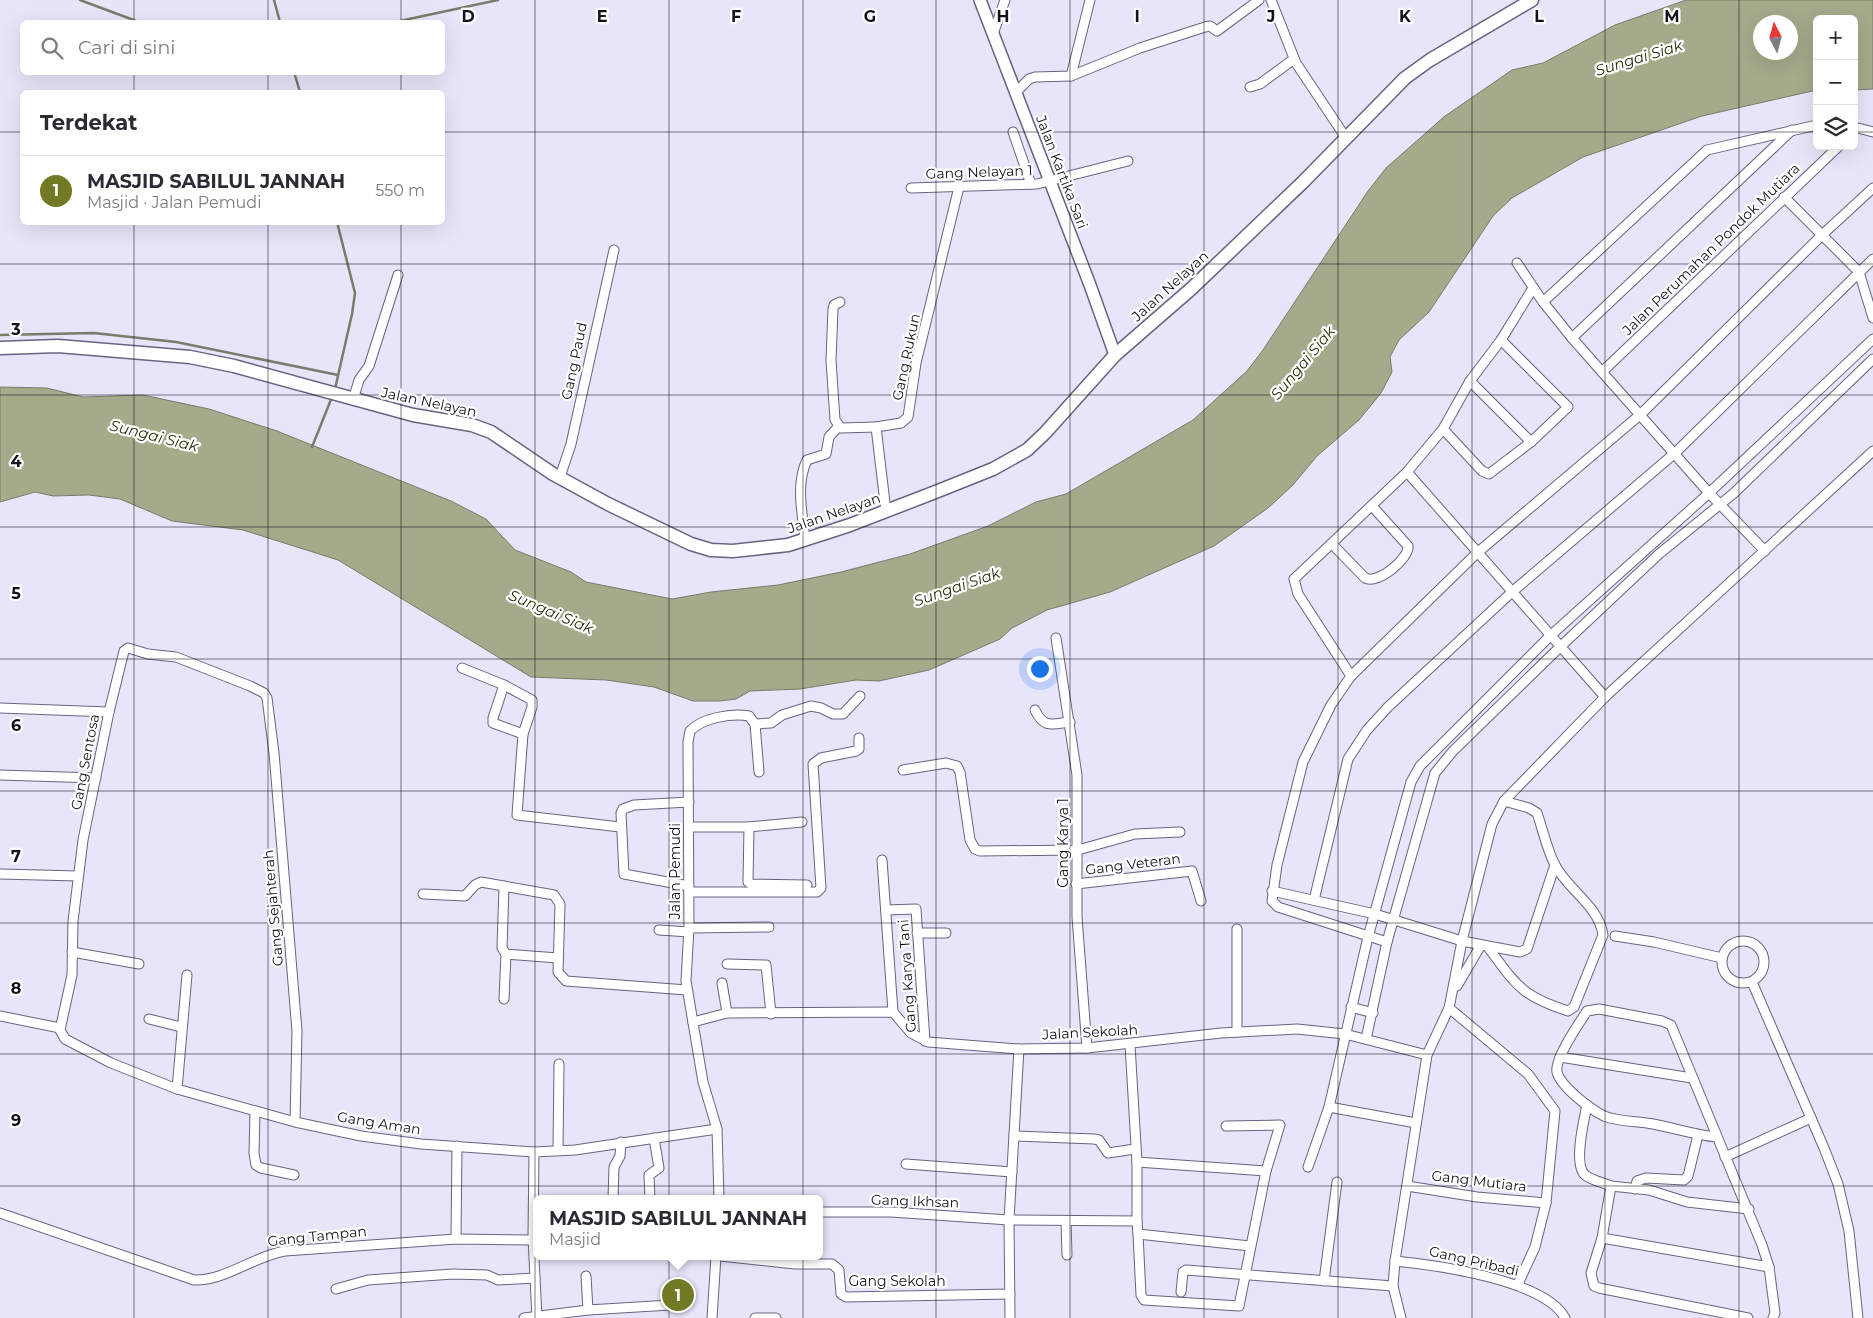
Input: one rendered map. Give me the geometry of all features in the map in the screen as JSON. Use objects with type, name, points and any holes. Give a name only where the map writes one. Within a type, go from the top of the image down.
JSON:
[{"type":"main road","name":"Jalan Nelayan","points":[[0,348],[58,346],[190,357],[326,391],[413,416],[479,427],[492,432],[560,477],[670,535],[712,550],[760,550],[805,541],[993,469],[1027,450],[1045,433],[1115,355],[1191,289],[1310,176],[1404,78],[1430,60],[1532,0]]},
{"type":"street","name":"Jalan Kartika Sari","points":[[980,0],[1015,93],[1040,183],[1090,285],[1115,355]]},
{"type":"street","points":[[993,34],[1005,0]]},
{"type":"street","points":[[1071,76],[1090,0]]},
{"type":"street","points":[[1015,93],[1029,79],[1035,77],[1071,76],[1140,48],[1205,27],[1210,26],[1217,31],[1259,0]]},
{"type":"street","points":[[1271,0],[1294,59],[1346,138]]},
{"type":"street","points":[[1250,87],[1260,84],[1294,59]]},
{"type":"street","points":[[1543,302],[1707,150],[1813,126]]},
{"type":"street","points":[[1858,129],[1873,132]]},
{"type":"street","points":[[1572,338],[1792,130]]},
{"type":"street","points":[[1013,132],[1040,183]]},
{"type":"street","name":"Jalan Perumahan Pondok Mutiara","points":[[1602,372],[1834,150]]},
{"type":"street","name":"Gang Nelayan 1","points":[[911,188],[1040,183],[1128,161]]},
{"type":"street","name":"Gang Rukun","points":[[876,427],[901,423],[908,417],[917,357],[960,187]]},
{"type":"street","points":[[1387,942],[1278,908],[1272,901],[1277,864],[1303,762],[1331,706],[1351,676],[1477,553],[1641,414],[1822,235],[1873,188]]},
{"type":"street","points":[[1784,197],[1859,272],[1873,318]]},
{"type":"street","name":"Gang Paud","points":[[560,477],[571,444],[614,250]]},
{"type":"street","points":[[1314,900],[1348,759],[1367,730],[1388,707],[1512,592],[1675,453],[1873,259]]},
{"type":"street","points":[[1518,263],[1543,302],[1572,338],[1641,414],[1709,494],[1721,504],[1765,551]]},
{"type":"street","points":[[348,398],[369,366],[398,275]]},
{"type":"street","points":[[1351,676],[1298,594],[1294,581],[1407,472],[1443,429],[1470,381],[1501,340],[1533,288]]},
{"type":"street","points":[[838,427],[834,420],[831,360],[833,309],[834,305],[840,302]]},
{"type":"street","points":[[1308,1167],[1329,1107],[1368,937],[1411,782],[1420,766],[1550,636],[1709,494],[1873,339]]},
{"type":"street","points":[[1443,429],[1482,471],[1489,474],[1531,442],[1568,407],[1501,340]]},
{"type":"street","points":[[1366,1039],[1387,942],[1435,773],[1453,751],[1560,647],[1660,554],[1721,504],[1873,359]]},
{"type":"street","points":[[1470,381],[1531,442]]},
{"type":"street","points":[[805,541],[800,494],[803,469],[807,460],[826,454],[829,437],[838,427],[876,427],[886,511]]},
{"type":"street","points":[[1401,1318],[1393,1286],[1395,1260],[1428,1055],[1449,1008],[1462,941],[1492,824],[1504,801],[1605,697],[1873,451]]},
{"type":"street","points":[[1407,472],[1605,697]]},
{"type":"street","points":[[1332,544],[1365,578],[1372,581],[1379,579],[1406,556],[1408,546],[1372,506]]},
{"type":"street","name":"Gang Karya 1","points":[[1056,638],[1077,776],[1078,850],[1076,884],[1087,1048]]},
{"type":"street","name":"Gang Sentosa","points":[[60,1028],[72,975],[78,876],[109,712],[124,650],[128,648],[148,654],[176,657],[264,693]]},
{"type":"street","points":[[462,668],[504,685],[532,700],[532,708],[523,734],[517,815],[620,827]]},
{"type":"street","points":[[504,685],[493,723],[523,734]]},
{"type":"street","name":"Gang Sejahterah","points":[[264,693],[268,704],[274,753],[297,1031],[295,1122]]},
{"type":"street","points":[[759,772],[755,724],[771,723],[782,715],[811,706],[833,714],[843,714],[860,696]]},
{"type":"street","points":[[0,708],[109,712]]},
{"type":"street","points":[[1035,710],[1040,721],[1045,724],[1070,722]]},
{"type":"street","name":"Jalan Pemudi","points":[[719,1195],[717,1129],[703,1082],[685,971],[689,930],[690,731],[702,722],[741,715],[749,716],[755,724]]},
{"type":"street","points":[[689,802],[628,806],[620,813],[624,874],[689,889],[817,892],[821,888],[813,764],[821,758],[856,751],[859,749],[858,738]]},
{"type":"street","points":[[903,770],[946,763],[957,766],[960,772],[970,840],[975,849],[980,851],[1078,850],[1135,834],[1180,832]]},
{"type":"street","points":[[1420,766],[1435,773]]},
{"type":"street","points":[[0,775],[96,778]]},
{"type":"street","points":[[1485,946],[1519,988],[1541,1002],[1568,1011],[1572,1010],[1603,935],[1601,922],[1555,865],[1537,813],[1529,808],[1504,801]]},
{"type":"street","points":[[690,827],[749,826],[802,822]]},
{"type":"street","points":[[749,826],[748,882],[751,884],[807,885]]},
{"type":"street","name":"Gang Karya Tani","points":[[882,860],[893,1012]]},
{"type":"street","points":[[1272,891],[1375,914],[1462,941],[1520,952],[1527,949],[1555,865]]},
{"type":"street","name":"Gang Veteran","points":[[1076,884],[1192,871],[1201,901]]},
{"type":"street","points":[[0,874],[78,876]]},
{"type":"street","points":[[423,894],[465,896],[475,885],[481,882],[554,895],[558,900],[558,972],[566,981],[687,990]]},
{"type":"street","points":[[504,886],[502,948],[506,954],[504,999]]},
{"type":"street","name":"Gang Karya Tani","points":[[886,910],[916,908],[925,1041]]},
{"type":"street","points":[[659,930],[769,927]]},
{"type":"street","points":[[1237,929],[1237,1032]]},
{"type":"street","points":[[917,933],[946,933]]},
{"type":"street","points":[[1615,936],[1654,942],[1722,958]]},
{"type":"street","points":[[1740,941],[1750,942],[1759,948],[1764,957],[1764,967],[1760,976],[1752,982],[1741,984],[1728,977],[1722,968],[1722,958],[1726,949],[1740,941]]},
{"type":"street","points":[[1453,993],[1485,946]]},
{"type":"street","points":[[72,952],[139,964]]},
{"type":"street","points":[[506,954],[558,958]]},
{"type":"street","points":[[727,964],[766,965],[771,1014]]},
{"type":"street","points":[[176,1089],[187,975]]},
{"type":"street","points":[[1752,982],[1838,1184],[1849,1231],[1858,1318]]},
{"type":"street","points":[[722,983],[727,1013]]},
{"type":"street","points":[[1351,1008],[1373,1013]]},
{"type":"street","points":[[1449,1008],[1528,1074],[1552,1105],[1555,1118],[1546,1203],[1535,1247],[1518,1284]]},
{"type":"street","points":[[1717,1137],[1698,1135],[1605,1116],[1588,1105],[1569,1088],[1557,1072],[1560,1057],[1588,1011],[1599,1010],[1662,1021],[1671,1025],[1692,1078],[1717,1137],[1725,1157],[1749,1209],[1769,1267],[1774,1318]]},
{"type":"street","points":[[693,1022],[727,1013],[893,1012],[911,1033],[925,1041]]},
{"type":"street","points":[[0,1016],[60,1028]]},
{"type":"street","points":[[149,1019],[181,1027]]},
{"type":"street","name":"Gang Aman","points":[[60,1028],[61,1035],[65,1039],[111,1063],[176,1089],[295,1122],[367,1136],[534,1152],[717,1129]]},
{"type":"street","name":"Jalan Sekolah","points":[[925,1041],[1019,1049],[1087,1048],[1130,1045],[1237,1032],[1298,1029],[1346,1034],[1428,1055]]},
{"type":"street","points":[[1130,1045],[1137,1162],[1137,1221],[1141,1295],[1144,1300],[1237,1307],[1240,1303],[1266,1172],[1280,1125],[1226,1126]]},
{"type":"street","points":[[1010,1318],[1009,1220],[1019,1049]]},
{"type":"street","points":[[1560,1057],[1692,1078]]},
{"type":"street","points":[[558,1150],[559,1064]]},
{"type":"street","points":[[1588,1105],[1581,1136],[1581,1168],[1586,1175],[1611,1186],[1665,1194],[1687,1202],[1749,1209]]},
{"type":"street","points":[[1329,1107],[1416,1123]]},
{"type":"street","points":[[255,1111],[254,1153],[256,1165],[261,1168],[294,1175]]},
{"type":"street","points":[[1725,1157],[1811,1118]]},
{"type":"street","points":[[1635,1189],[1637,1181],[1646,1178],[1684,1180],[1688,1176],[1698,1135]]},
{"type":"street","points":[[1014,1136],[1100,1140],[1108,1153],[1135,1149]]},
{"type":"street","points":[[650,1195],[649,1176],[659,1168],[654,1138]]},
{"type":"street","points":[[613,1195],[614,1167],[620,1156],[622,1142]]},
{"type":"street","points":[[456,1239],[457,1146]]},
{"type":"street","points":[[534,1152],[534,1195]]},
{"type":"street","points":[[1137,1162],[1266,1172]]},
{"type":"street","points":[[906,1164],[1012,1172]]},
{"type":"street","points":[[1324,1281],[1337,1182]]},
{"type":"street","name":"Gang Mutiara","points":[[1407,1186],[1477,1197],[1546,1203]]},
{"type":"street","points":[[1611,1186],[1602,1238],[1591,1273],[1594,1286],[1748,1318]]},
{"type":"street","name":"Gang Ikhsan","points":[[823,1212],[891,1212],[1009,1220],[1137,1221]]},
{"type":"street","name":"Gang Tampan","points":[[0,1213],[194,1280],[212,1277],[264,1255],[285,1250],[456,1239],[533,1240]]},
{"type":"street","points":[[1066,1221],[1067,1255]]},
{"type":"street","points":[[1138,1234],[1250,1246]]},
{"type":"street","points":[[1602,1238],[1769,1267]]},
{"type":"street","points":[[534,1260],[537,1317]]},
{"type":"street","points":[[712,1318],[716,1260]]},
{"type":"street","name":"Gang Sekolah","points":[[758,1260],[795,1264],[832,1264],[838,1270],[839,1290],[846,1297],[1010,1294]]},
{"type":"street","name":"Gang Pribadi","points":[[1395,1260],[1425,1264],[1518,1284],[1545,1298],[1561,1311],[1565,1318]]},
{"type":"street","points":[[1180,1292],[1185,1270],[1393,1286]]},
{"type":"street","points":[[336,1290],[368,1280],[453,1274],[487,1275],[498,1280],[535,1278]]},
{"type":"street","points":[[586,1276],[588,1310]]},
{"type":"street","points":[[524,1318],[588,1310],[670,1305]]},
{"type":"street","points":[[755,1318],[776,1318]]},
{"type":"water","name":"Sungai Siak","points":[[1686,0],[1873,0],[1873,89],[1858,90],[1858,15],[1813,15],[1813,91],[1702,116],[1583,157],[1512,198],[1493,216],[1429,312],[1399,340],[1390,357],[1392,372],[1381,393],[1359,420],[1317,456],[1292,486],[1268,508],[1214,546],[1110,592],[1047,610],[1012,628],[1000,639],[929,670],[879,681],[856,680],[800,689],[750,691],[736,699],[720,701],[693,701],[654,687],[606,680],[531,677],[338,560],[243,530],[172,521],[120,499],[89,495],[53,496],[35,492],[0,502],[0,387],[47,388],[83,397],[143,395],[209,409],[277,431],[451,501],[486,519],[515,550],[571,572],[586,582],[672,599],[711,592],[778,585],[841,572],[910,554],[988,526],[1036,502],[1066,494],[1193,420],[1247,371],[1263,350],[1368,191],[1386,168],[1445,116],[1512,70],[1543,63],[1615,25]]},
{"type":"waterway","points":[[80,0],[134,20]]},
{"type":"waterway","points":[[274,0],[279,20]]},
{"type":"waterway","points":[[404,20],[498,0]]},
{"type":"waterway","points":[[295,75],[299,90]]},
{"type":"waterway","points":[[335,389],[355,293],[338,225]]},
{"type":"waterway","points":[[0,335],[94,333],[176,342],[338,375]]},
{"type":"waterway","points":[[312,447],[332,397]]},
{"type":"place","name":"MASJID SABILUL JANNAH","points":[[678,1295]]}]
